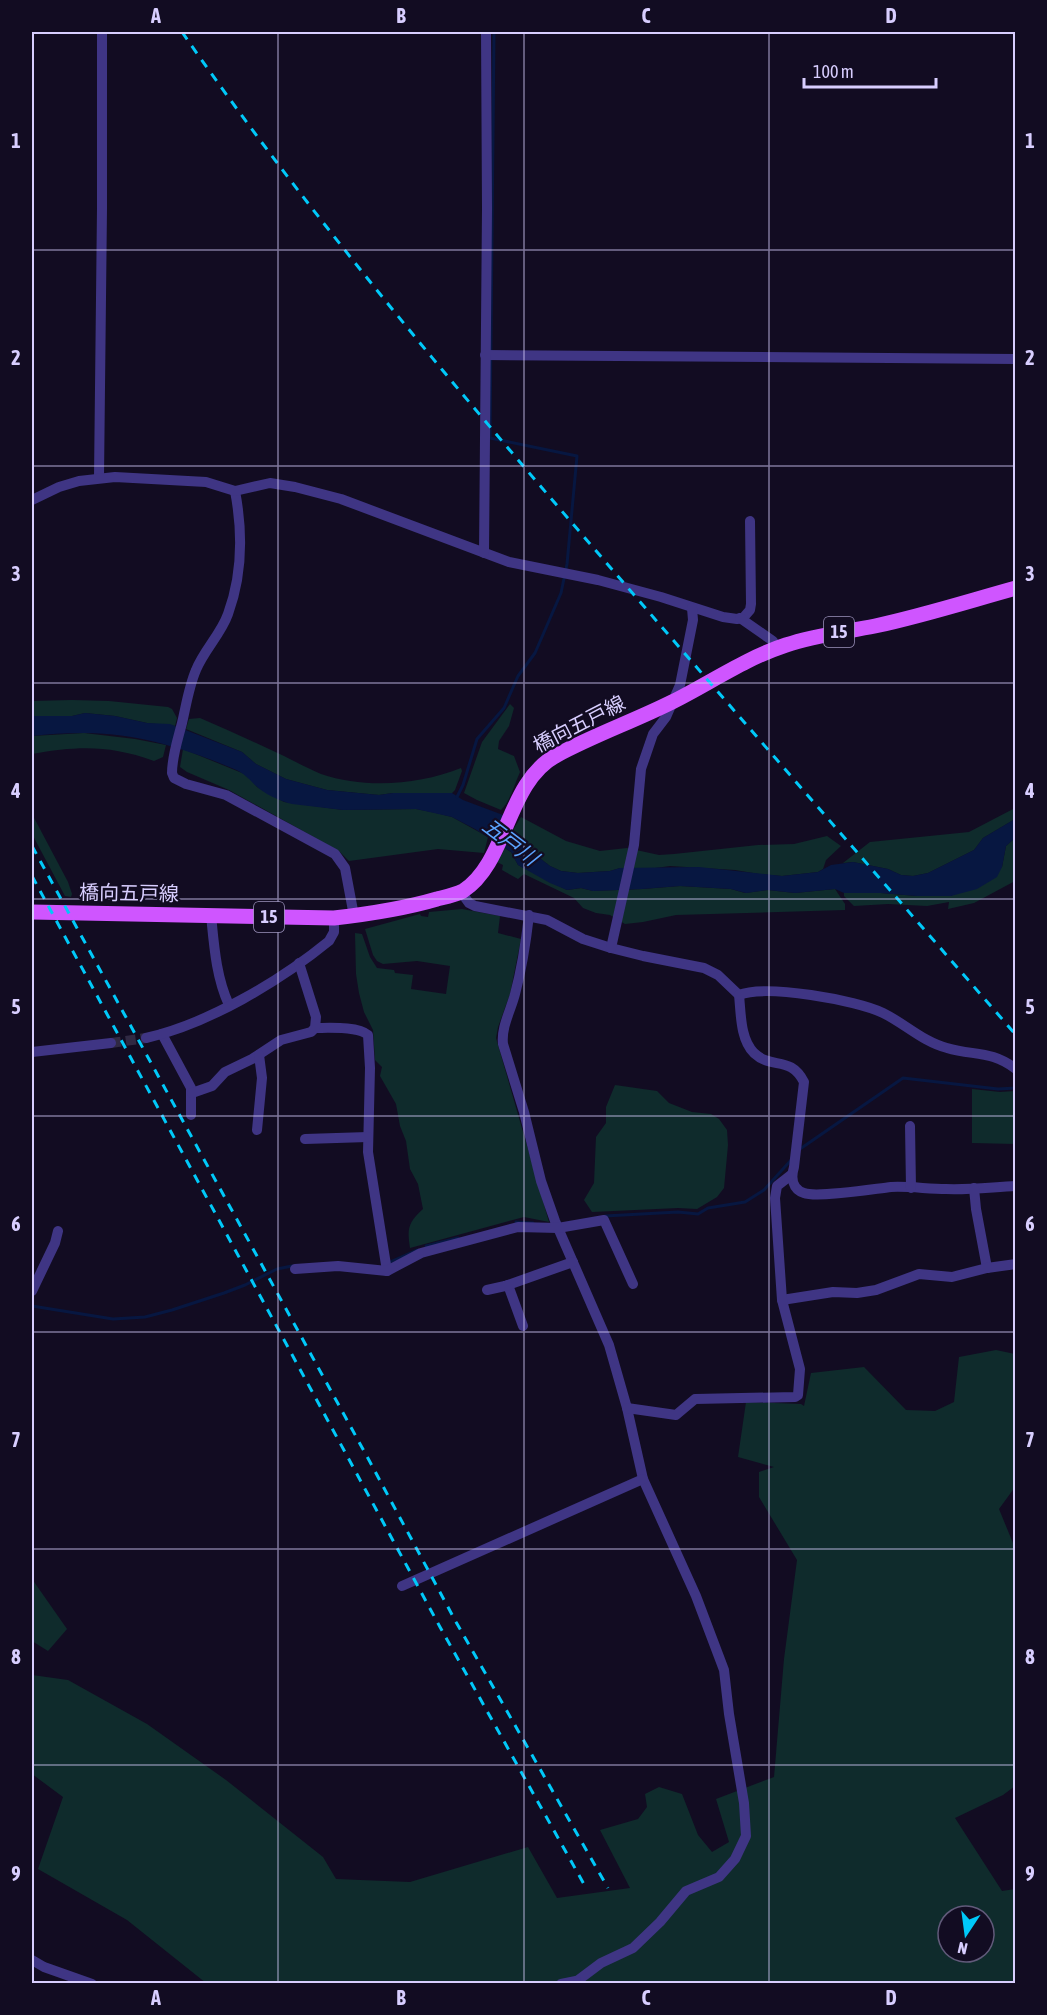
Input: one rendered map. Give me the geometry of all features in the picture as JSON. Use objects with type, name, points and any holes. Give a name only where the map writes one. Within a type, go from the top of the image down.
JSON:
[{"type":"main road","name":"橋向五戸線","points":[[32,912],[334,918],[375,914],[461,892],[475,881],[488,861],[516,807],[524,786],[535,771],[554,756],[672,702],[776,648],[807,639],[895,621],[1016,588]]},
{"type":"street","points":[[99,478],[102,32]]},
{"type":"street","points":[[484,553],[486,32]]},
{"type":"street","points":[[485,356],[1016,359]]},
{"type":"street","points":[[32,500],[58,487],[99,478],[124,477],[206,482],[235,491],[264,484],[296,488],[341,500],[509,562],[598,580],[723,617],[740,618],[743,618],[750,610],[751,604],[750,521]]},
{"type":"street","points":[[235,491],[240,516],[242,553],[237,584],[228,615],[195,670],[172,773],[174,778],[186,784],[226,795],[335,854],[345,868],[354,916]]},
{"type":"street","points":[[611,948],[633,845],[641,769],[653,734],[666,717],[680,685],[693,620],[692,608]]},
{"type":"street","points":[[740,618],[773,641],[776,648]]},
{"type":"street","points":[[461,892],[469,903],[475,906],[530,915],[547,920],[583,939],[611,948],[705,968],[718,975],[739,995],[746,1040],[754,1053],[769,1062],[792,1067],[799,1072],[804,1082],[794,1167],[791,1175],[777,1186],[775,1198],[782,1300],[800,1370],[798,1395],[795,1397],[696,1399],[676,1415],[627,1408]]},
{"type":"street","points":[[211,915],[214,948],[229,1005]]},
{"type":"street","points":[[530,915],[523,962],[502,1034],[506,1054],[524,1112],[541,1181],[558,1228],[609,1345],[627,1408],[643,1479],[696,1596],[724,1670],[744,1803],[746,1836],[735,1859],[719,1877],[686,1891],[660,1922],[633,1948],[601,1963],[575,1982],[561,1983]]},
{"type":"street","points":[[146,1038],[207,1017],[263,987],[329,941],[334,932],[334,918]]},
{"type":"street","points":[[192,1093],[212,1086],[225,1072],[259,1055],[281,1040],[311,1032],[315,1028],[316,1017],[299,963]]},
{"type":"street","points":[[739,995],[749,991],[765,991],[848,1002],[880,1011],[933,1043],[947,1048],[989,1054],[1016,1069]]},
{"type":"street","points":[[315,1028],[364,1030],[368,1035],[370,1175],[379,1212],[387,1271]]},
{"type":"street","points":[[162,1034],[191,1088],[191,1115]]},
{"type":"street","points":[[32,1052],[111,1042]]},
{"type":"street","points":[[257,1130],[262,1078],[259,1055]]},
{"type":"street","points":[[910,1126],[911,1188]]},
{"type":"street","points":[[305,1139],[368,1137]]},
{"type":"street","points":[[791,1175],[796,1189],[806,1194],[894,1187],[1016,1186]]},
{"type":"street","points":[[974,1188],[977,1219],[987,1268]]},
{"type":"street","points":[[295,1269],[338,1266],[387,1271],[421,1253],[442,1246],[519,1227],[558,1228],[604,1220],[633,1284]]},
{"type":"street","points":[[32,1291],[55,1243],[58,1231]]},
{"type":"street","points":[[487,1290],[573,1262]]},
{"type":"street","points":[[782,1300],[833,1292],[857,1293],[876,1290],[919,1274],[952,1277],[968,1275],[987,1268],[1016,1264]]},
{"type":"street","points":[[508,1285],[523,1326]]},
{"type":"street","points":[[402,1586],[643,1479]]},
{"type":"street","points":[[32,1960],[44,1967],[92,1983]]},
{"type":"green space","points":[[72,700],[168,707],[172,709],[177,718],[175,726],[85,713],[72,716],[32,716],[32,701]]},
{"type":"green space","points":[[510,704],[514,708],[509,726],[499,741],[498,749],[514,756],[520,772],[510,797],[501,810],[464,793],[482,742]]},
{"type":"green space","points":[[200,718],[316,772],[338,779],[392,783],[427,778],[461,768],[462,771],[452,793],[379,795],[327,790],[286,779],[256,764],[242,752],[186,729],[189,719]]},
{"type":"green space","points":[[84,733],[166,745],[163,757],[154,761],[122,752],[93,748],[64,749],[32,754],[32,736]]},
{"type":"green space","points":[[183,749],[247,775],[257,787],[284,802],[343,810],[416,809],[452,817],[488,837],[484,853],[438,849],[349,861],[339,851],[229,790],[187,772],[180,767]]},
{"type":"green space","points":[[1015,808],[1015,819],[983,838],[974,850],[928,873],[913,876],[901,875],[888,869],[853,862],[843,863],[870,842],[969,832]]},
{"type":"green space","points":[[32,814],[68,882],[71,897],[65,896],[32,834]]},
{"type":"green space","points":[[521,817],[566,841],[600,851],[627,848],[659,855],[758,845],[794,844],[827,836],[841,846],[826,860],[823,869],[818,872],[782,876],[670,866],[578,873],[561,871],[550,866],[520,843],[513,830]]},
{"type":"green space","points":[[1015,838],[1015,881],[974,903],[948,909],[949,902],[927,906],[888,904],[854,906],[844,896],[844,893],[881,893],[951,896],[1002,867],[1006,846]]},
{"type":"green space","points":[[503,847],[511,852],[518,865],[567,890],[581,888],[593,891],[680,886],[731,889],[745,893],[768,890],[795,893],[835,889],[845,904],[845,910],[676,915],[625,924],[610,915],[583,908],[574,898],[524,874],[518,879],[502,870],[503,865],[497,862]]},
{"type":"green space","points":[[462,909],[500,916],[498,933],[521,939],[510,994],[496,1038],[549,1222],[524,1217],[410,1248],[410,1226],[423,1209],[418,1184],[410,1169],[406,1141],[400,1126],[396,1104],[380,1076],[382,1067],[375,1060],[373,1030],[364,1012],[356,974],[355,933],[362,934],[370,957],[377,968],[413,975],[411,989],[446,994],[450,966],[417,961],[383,964],[373,955],[365,929],[420,914],[428,917],[429,912]]},
{"type":"green space","points":[[615,1085],[657,1091],[669,1103],[692,1112],[711,1114],[719,1119],[727,1130],[728,1145],[724,1188],[717,1197],[697,1209],[592,1212],[584,1200],[594,1183],[596,1137],[606,1123],[606,1107]]},
{"type":"green space","points":[[972,1089],[1015,1091],[1015,1144],[972,1143]]},
{"type":"green space","points":[[996,1350],[1015,1354],[1015,1487],[999,1509],[1015,1548],[1015,1786],[1003,1795],[955,1818],[1002,1891],[1015,1889],[1015,1983],[206,1983],[127,1920],[38,1869],[63,1797],[32,1774],[32,1675],[68,1680],[147,1724],[226,1780],[323,1857],[336,1879],[410,1882],[528,1847],[557,1898],[630,1888],[600,1830],[638,1819],[647,1807],[645,1794],[659,1787],[682,1794],[698,1835],[712,1852],[729,1842],[716,1799],[774,1777],[784,1659],[797,1560],[759,1497],[759,1472],[774,1467],[738,1457],[746,1402],[804,1406],[811,1373],[864,1367],[906,1410],[935,1411],[954,1402],[959,1357]]},
{"type":"green space","points":[[32,1579],[67,1629],[48,1651],[32,1641]]},
{"type":"water","name":"五戸川","points":[[85,713],[115,716],[147,723],[170,724],[242,752],[256,764],[286,779],[327,790],[379,795],[452,793],[463,800],[503,815],[520,843],[550,866],[561,871],[578,873],[620,868],[699,867],[782,876],[818,872],[831,865],[853,862],[913,876],[928,873],[974,850],[983,838],[1015,819],[1015,838],[1006,846],[1002,867],[997,877],[977,889],[951,896],[844,893],[835,889],[795,893],[768,890],[746,893],[731,889],[680,886],[593,891],[581,888],[567,890],[518,865],[511,852],[452,817],[416,809],[343,810],[292,804],[267,794],[234,769],[160,743],[121,735],[69,733],[32,736],[32,716],[72,716]]},
{"type":"waterway","points":[[457,797],[477,739],[504,708],[518,676],[535,653],[561,593],[567,564],[577,456],[490,438],[494,32]]},
{"type":"waterway","points":[[800,1149],[903,1078],[998,1089],[1016,1088]]},
{"type":"waterway","points":[[605,1216],[678,1212],[698,1214],[708,1208],[745,1202],[764,1190],[792,1159]]},
{"type":"waterway","points":[[516,1222],[533,1223]]},
{"type":"waterway","points":[[426,1246],[458,1238]]},
{"type":"waterway","points":[[388,1263],[417,1250]]},
{"type":"waterway","points":[[32,1306],[113,1319],[145,1317],[224,1293],[277,1269],[292,1266]]},
{"type":"tunnel","points":[[111,1043],[146,1038]]},
{"type":"railway","points":[[182,32],[284,172],[447,376],[1016,1035]]},
{"type":"railway","points":[[32,846],[456,1622],[608,1888]]},
{"type":"railway","points":[[32,876],[440,1627],[585,1886]]}]
